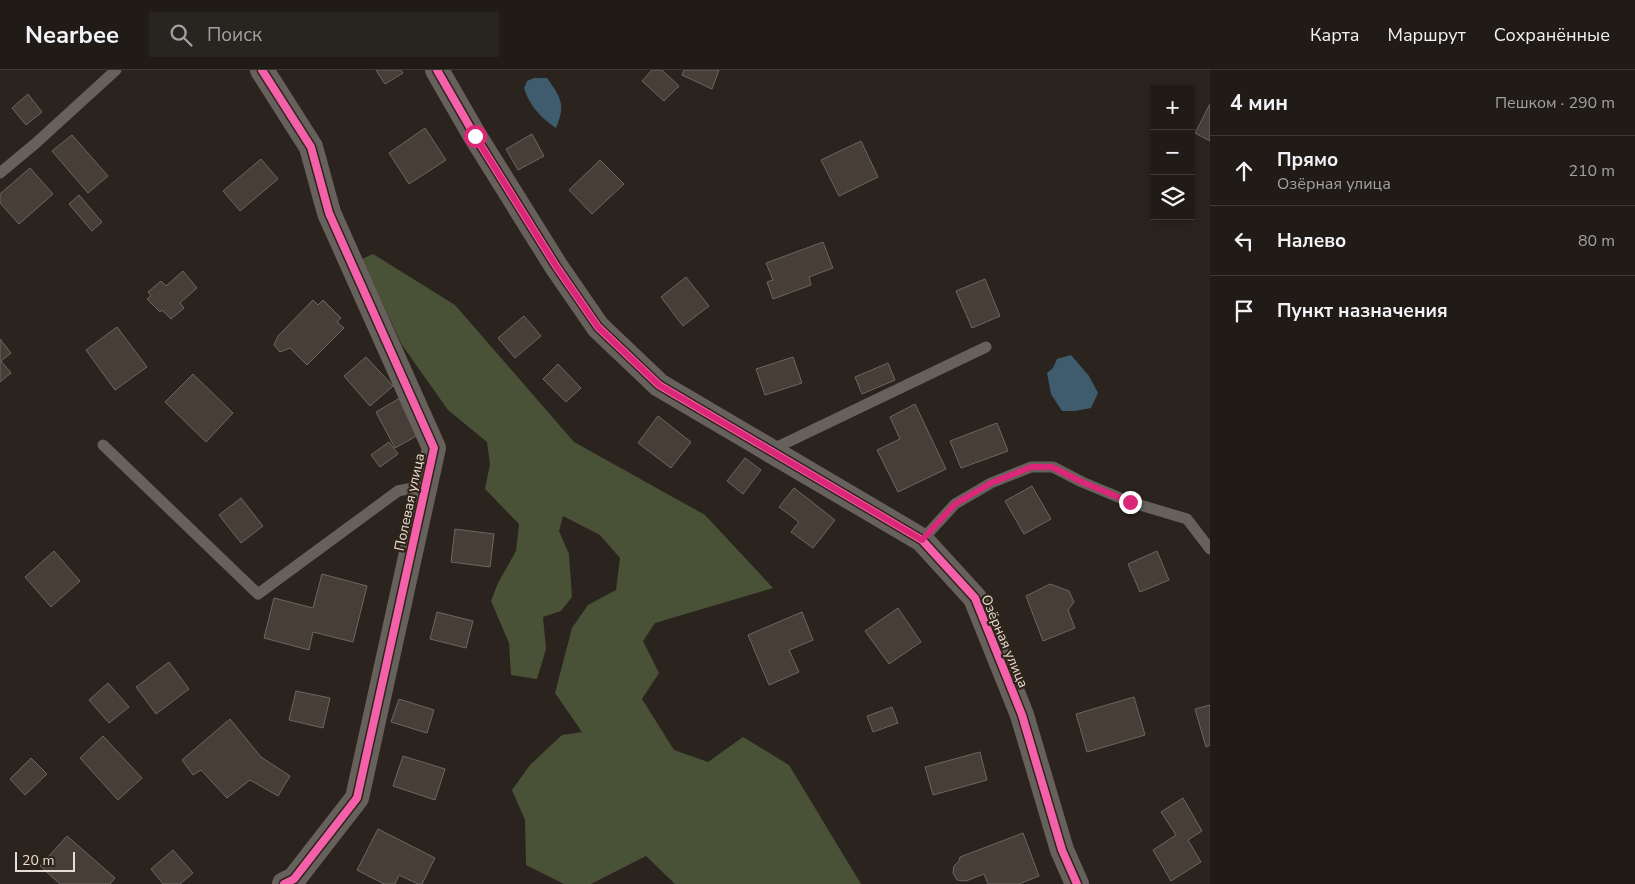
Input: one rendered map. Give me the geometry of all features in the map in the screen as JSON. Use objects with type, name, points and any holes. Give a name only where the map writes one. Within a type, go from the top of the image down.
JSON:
[{"type":"street","name":"Полевая улица","points":[[262,70],[311,147],[329,213],[434,448],[357,798],[294,879],[284,884]]},
{"type":"street","name":"Озёрная улица","points":[[437,70],[480,144],[556,266],[598,327],[659,385],[922,540],[975,598],[1022,714],[1062,850],[1077,884]]},
{"type":"lane","points":[[0,172],[36,143],[116,70]]},
{"type":"lane","points":[[770,451],[986,347]]},
{"type":"lane","points":[[103,445],[258,594],[398,491],[426,485]]},
{"type":"lane","points":[[922,540],[955,504],[984,487],[1031,467],[1052,467],[1130,502],[1186,519],[1210,548]]},
{"type":"green space","points":[[373,254],[455,305],[574,442],[705,515],[773,588],[655,623],[643,641],[659,673],[642,699],[674,750],[708,762],[743,737],[789,765],[861,884],[675,884],[646,856],[591,884],[564,884],[526,865],[525,820],[512,790],[530,765],[562,735],[582,732],[555,693],[572,628],[588,605],[616,590],[620,558],[600,535],[563,516],[559,531],[569,554],[572,597],[561,611],[543,617],[546,649],[537,679],[511,675],[509,643],[491,601],[498,583],[516,551],[519,524],[485,489],[490,464],[487,442],[448,410],[402,345],[362,259]]},
{"type":"water","points":[[534,78],[547,78],[559,97],[561,113],[556,128],[536,111],[526,94],[524,88],[527,81]]},
{"type":"water","points":[[1071,355],[1089,376],[1098,393],[1091,408],[1062,411],[1051,394],[1047,373],[1053,368],[1057,359]]},
{"type":"building","points":[[376,70],[401,70],[403,73],[385,84]]},
{"type":"building","points":[[652,70],[662,70],[679,86],[664,101],[642,81]]},
{"type":"building","points":[[684,70],[719,70],[712,89],[682,75]]},
{"type":"building","points":[[28,94],[42,112],[26,125],[12,108]]},
{"type":"building","points":[[1210,104],[1210,141],[1195,133]]},
{"type":"building","points":[[425,128],[446,160],[409,184],[389,153]]},
{"type":"building","points":[[532,134],[544,156],[518,170],[506,149]]},
{"type":"building","points":[[72,135],[108,176],[88,193],[52,151]]},
{"type":"building","points":[[861,141],[878,177],[839,196],[821,160]]},
{"type":"building","points":[[261,159],[278,179],[240,211],[223,191]]},
{"type":"building","points":[[600,160],[624,184],[592,214],[569,190]]},
{"type":"building","points":[[30,168],[53,194],[19,224],[0,203],[0,194]]},
{"type":"building","points":[[79,195],[102,222],[92,231],[69,204]]},
{"type":"building","points":[[823,242],[833,268],[809,277],[811,285],[773,299],[767,282],[773,280],[766,263]]},
{"type":"building","points":[[183,271],[197,288],[180,303],[184,308],[171,319],[162,310],[160,312],[147,299],[151,296],[148,292],[161,281],[166,286]]},
{"type":"building","points":[[686,277],[709,306],[683,326],[661,297]]},
{"type":"building","points":[[985,279],[1000,316],[972,328],[956,291]]},
{"type":"building","points":[[313,300],[318,305],[323,300],[341,318],[337,322],[344,328],[307,365],[290,348],[280,352],[274,345],[278,336]]},
{"type":"building","points":[[524,316],[541,336],[515,358],[498,338]]},
{"type":"building","points":[[117,327],[147,367],[115,390],[86,350]]},
{"type":"building","points":[[0,339],[11,353],[1,361],[11,373],[0,382]]},
{"type":"building","points":[[366,357],[393,386],[370,406],[344,376]]},
{"type":"building","points":[[793,357],[802,383],[765,395],[756,369]]},
{"type":"building","points":[[888,363],[895,380],[862,394],[855,377]]},
{"type":"building","points":[[558,364],[581,388],[566,402],[543,379]]},
{"type":"building","points":[[193,374],[233,413],[206,442],[165,402]]},
{"type":"building","points":[[400,398],[420,434],[395,448],[376,412]]},
{"type":"building","points":[[915,404],[946,469],[898,492],[877,450],[900,439],[890,417]]},
{"type":"building","points":[[658,416],[691,442],[671,468],[638,443]]},
{"type":"building","points":[[997,423],[1008,451],[961,468],[950,441]]},
{"type":"building","points":[[389,442],[398,454],[380,467],[371,455]]},
{"type":"building","points":[[745,458],[761,470],[743,494],[727,481]]},
{"type":"building","points":[[1032,486],[1051,519],[1024,534],[1005,501]]},
{"type":"building","points":[[794,488],[835,520],[813,548],[791,532],[799,522],[779,507]]},
{"type":"building","points":[[241,498],[263,526],[241,543],[219,515]]},
{"type":"building","points":[[455,529],[494,534],[490,567],[451,562]]},
{"type":"building","points":[[54,551],[80,581],[51,607],[25,577]]},
{"type":"building","points":[[1157,551],[1169,580],[1140,592],[1128,564]]},
{"type":"building","points":[[322,574],[367,586],[353,642],[313,632],[309,650],[264,638],[274,598],[313,608]]},
{"type":"building","points":[[1050,584],[1069,591],[1074,602],[1068,610],[1075,628],[1043,641],[1026,596]]},
{"type":"building","points":[[898,608],[921,642],[889,664],[865,631]]},
{"type":"building","points":[[437,612],[473,621],[466,648],[430,639]]},
{"type":"building","points":[[802,612],[813,640],[789,650],[799,672],[769,685],[748,635]]},
{"type":"building","points":[[169,662],[189,689],[156,714],[136,687]]},
{"type":"building","points":[[108,683],[129,707],[109,723],[89,700]]},
{"type":"building","points":[[296,691],[330,698],[323,728],[289,720]]},
{"type":"building","points":[[1134,697],[1145,735],[1087,752],[1076,714]]},
{"type":"building","points":[[399,699],[434,710],[427,733],[391,722]]},
{"type":"building","points":[[1210,705],[1210,745],[1206,747],[1195,709]]},
{"type":"building","points":[[892,707],[898,723],[873,732],[867,716]]},
{"type":"building","points":[[230,719],[261,757],[290,776],[278,796],[250,780],[227,798],[201,770],[193,775],[182,760]]},
{"type":"building","points":[[103,736],[142,778],[118,800],[80,758]]},
{"type":"building","points":[[980,752],[987,780],[933,795],[925,767]]},
{"type":"building","points":[[403,756],[445,769],[435,800],[393,786]]},
{"type":"building","points":[[31,758],[47,774],[25,795],[10,779]]},
{"type":"building","points":[[1183,798],[1202,831],[1188,840],[1201,862],[1171,881],[1153,850],[1176,835],[1161,812]]},
{"type":"building","points":[[378,829],[435,858],[422,884],[399,875],[395,884],[384,884],[357,870]]},
{"type":"building","points":[[1023,833],[1039,876],[1019,884],[988,884],[984,874],[966,881],[957,880],[953,873],[954,866],[960,857]]},
{"type":"building","points":[[67,836],[115,878],[110,884],[60,884],[40,866]]},
{"type":"building","points":[[173,850],[193,873],[180,884],[163,884],[151,869]]},
{"type":"cycle path","points":[[262,70],[311,147],[329,213],[434,448],[357,798],[294,879],[284,884]]},
{"type":"cycle path","points":[[437,70],[475,136],[556,266],[598,327],[659,385],[922,540],[975,598],[1022,715],[1062,850],[1077,884]]},
{"type":"route","points":[[475,136],[556,266],[598,327],[659,385],[922,540],[955,504],[991,483],[1031,467],[1052,467],[1130,502]]}]
